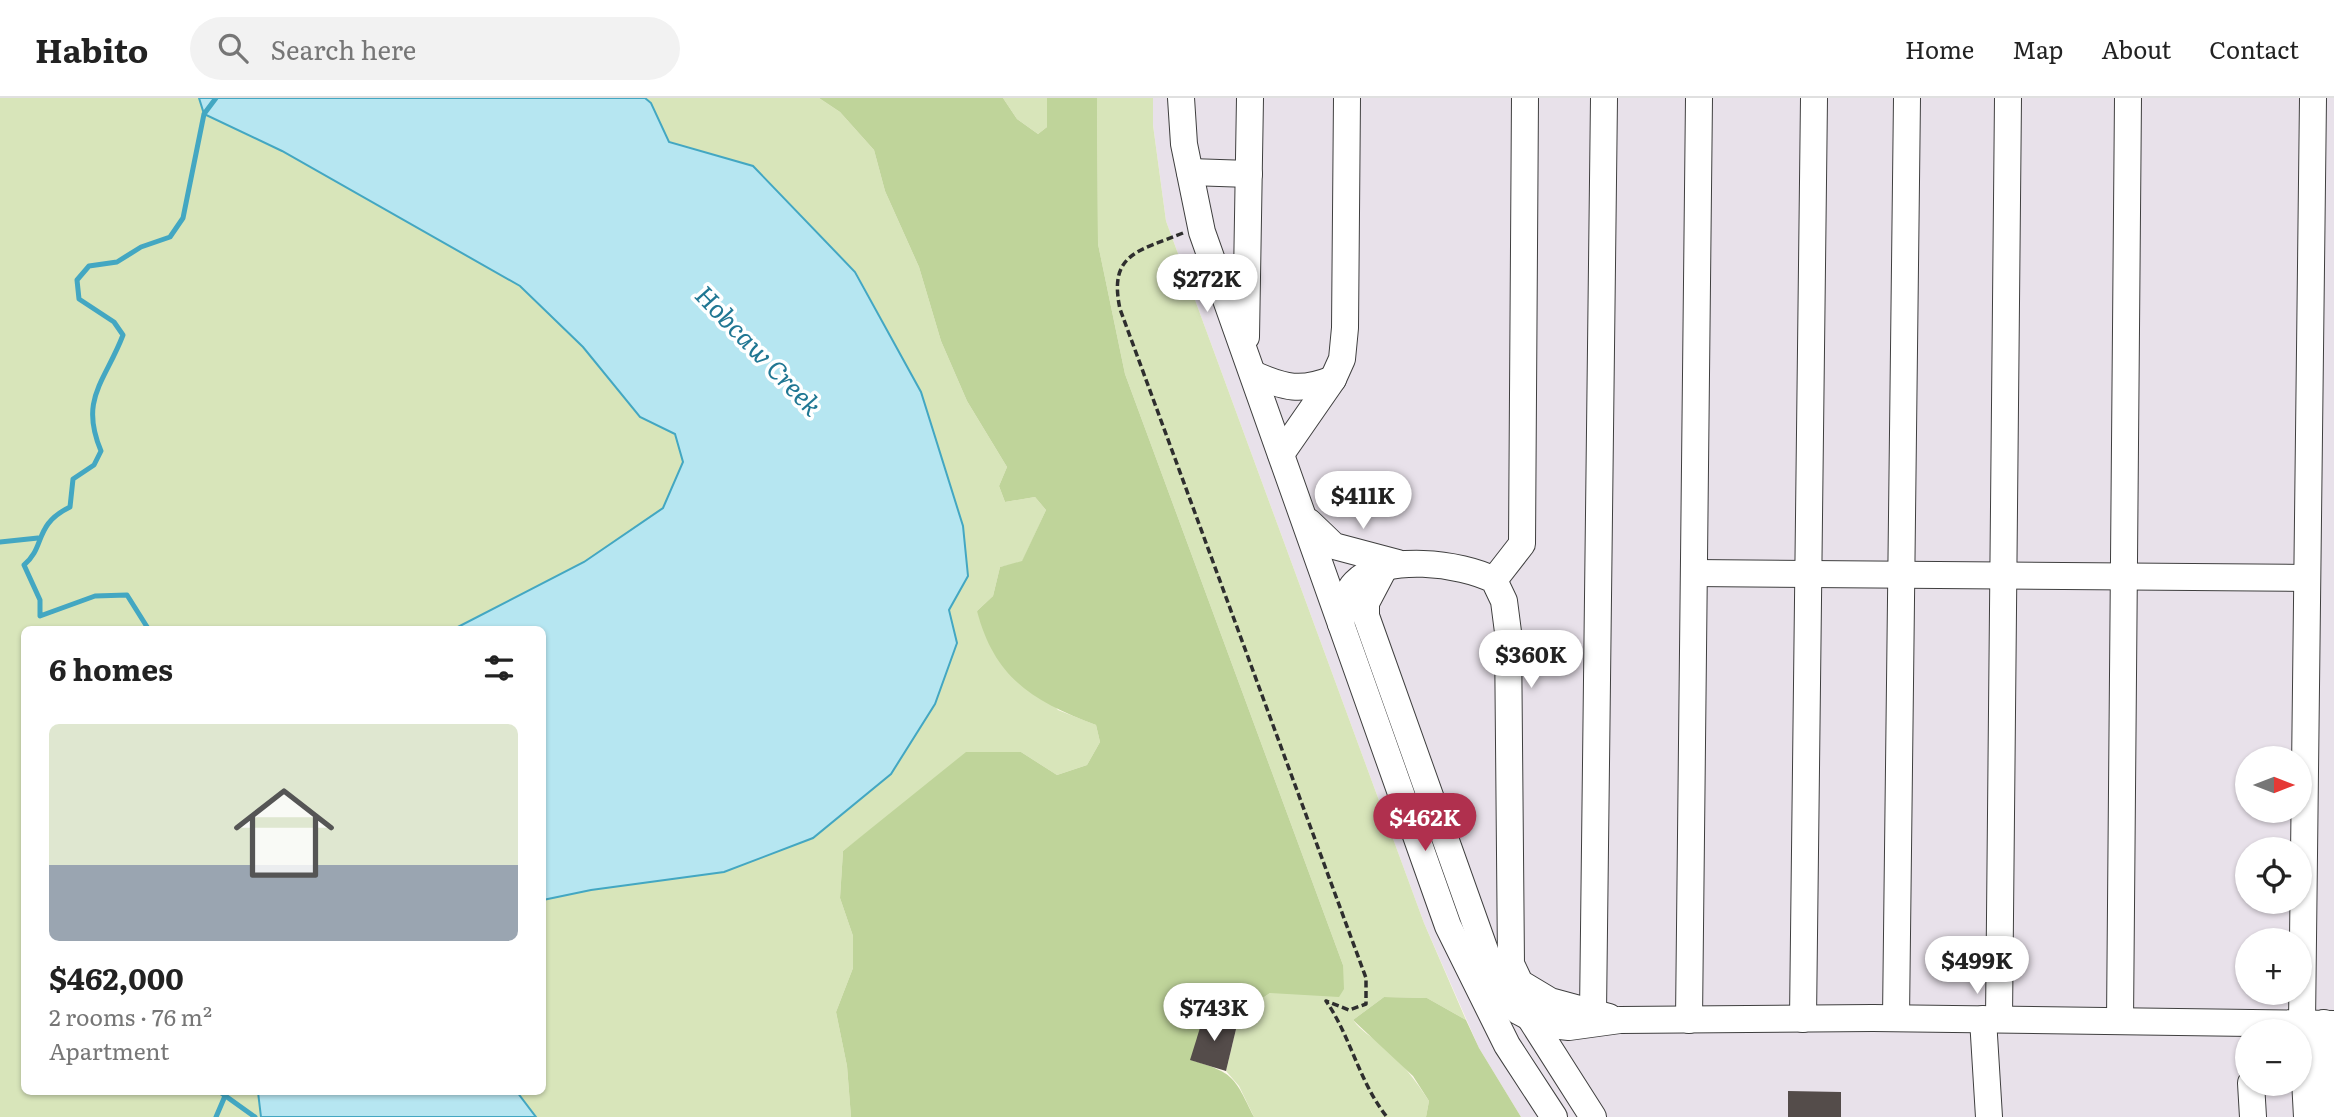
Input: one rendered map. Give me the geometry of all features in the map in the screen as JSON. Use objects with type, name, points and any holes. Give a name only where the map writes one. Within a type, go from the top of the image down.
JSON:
[{"type":"street","points":[[1181,98],[1190,172],[1201,226],[1448,926],[1507,1045],[1553,1117]]},
{"type":"street","points":[[1249,363],[1250,98]]},
{"type":"street","points":[[1281,454],[1333,379],[1342,359],[1345,328],[1347,98]]},
{"type":"street","points":[[1494,580],[1522,544],[1525,98]]},
{"type":"street","points":[[1593,1013],[1604,98]]},
{"type":"street","points":[[1689,1020],[1699,98]]},
{"type":"street","points":[[1803,1018],[1814,98]]},
{"type":"street","points":[[1896,1018],[1907,98]]},
{"type":"street","points":[[1989,1117],[2004,575],[2008,98]]},
{"type":"street","points":[[2120,1021],[2128,98]]},
{"type":"street","points":[[2313,98],[2307,578],[2320,1023],[2328,1117]]},
{"type":"street","points":[[1190,172],[1250,174]]},
{"type":"street","points":[[1249,363],[1285,387],[1311,388],[1333,379]]},
{"type":"street","points":[[1303,516],[1334,546],[1398,566],[1463,567],[1494,580],[1504,601],[1508,632],[1511,964],[1520,984],[1550,1000],[1620,1020]]},
{"type":"street","points":[[1341,624],[1348,595],[1355,584],[1398,566]]},
{"type":"street","points":[[1398,566],[1366,603],[1366,616],[1492,970],[1504,996],[1518,1012],[1542,1024],[1569,1027],[1620,1020],[1803,1018],[2120,1021],[2235,1026]]},
{"type":"street","points":[[1694,573],[2307,578]]},
{"type":"street","points":[[1530,1018],[1593,1117]]},
{"type":"street","points":[[2307,1117],[2320,1023]]},
{"type":"street","points":[[2252,1096],[2253,1117]]},
{"type":"path","points":[[1201,226],[1140,250],[1119,267],[1115,286],[1125,322],[1366,978],[1366,1004],[1349,1010],[1326,1002],[1342,1024],[1356,1065],[1387,1117]]},
{"type":"shaded area","points":[[1153,98],[2334,98],[2334,1117],[1521,1117],[1479,1048],[1424,923],[1166,221],[1153,125]]},
{"type":"green space","points":[[0,98],[199,98],[205,114],[282,151],[520,286],[583,347],[640,417],[675,434],[683,462],[664,508],[584,562],[460,626],[21,626],[21,1095],[258,1095],[261,1117],[0,1117]]},
{"type":"green space","points":[[645,98],[819,98],[840,112],[874,150],[885,191],[919,267],[941,341],[967,401],[1007,467],[999,486],[1005,502],[1035,497],[1046,510],[1022,562],[1000,567],[993,596],[977,611],[1058,710],[1096,725],[1100,742],[1087,765],[1057,775],[1021,752],[904,804],[843,851],[840,898],[853,936],[853,968],[836,1012],[847,1066],[851,1117],[536,1117],[519,1095],[546,1095],[546,899],[591,890],[957,643],[949,610],[968,576],[921,392],[856,272],[753,166],[669,142],[651,103]]},
{"type":"green space","points":[[819,98],[1003,98],[1017,119],[1038,134],[1047,127],[1047,98],[1097,98],[1098,244],[1125,374],[1343,965],[1344,989],[1339,997],[1270,993],[1254,1004],[1244,1028],[1205,1015],[1191,1060],[1231,1078],[1237,1084],[1254,1117],[851,1117],[847,1066],[836,1012],[853,968],[853,936],[840,898],[843,851],[966,752],[1021,752],[1057,775],[1087,765],[1100,742],[1096,725],[1053,707],[1035,696],[1006,671],[985,634],[977,611],[993,596],[1000,567],[1022,561],[1046,510],[1035,497],[1005,502],[999,486],[1007,467],[967,401],[941,341],[919,267],[885,191],[874,150],[840,112]]},
{"type":"green space","points":[[1003,98],[1047,98],[1047,127],[1038,134],[1017,119]]},
{"type":"green space","points":[[1097,98],[1153,98],[1153,125],[1166,221],[1424,923],[1466,1020],[1427,998],[1384,997],[1353,1020],[1402,1064],[1429,1101],[1426,1117],[1254,1117],[1239,1086],[1226,1071],[1237,1025],[1244,1028],[1254,1004],[1270,993],[1343,965],[1125,374],[1098,244]]},
{"type":"green space","points":[[1384,997],[1427,998],[1466,1020],[1479,1048],[1521,1117],[1426,1117],[1429,1101],[1413,1076],[1353,1020]]},
{"type":"water","name":"Hobcaw Creek","points":[[199,98],[645,98],[651,103],[669,142],[753,166],[855,272],[921,392],[963,526],[968,576],[949,610],[957,643],[935,704],[891,774],[813,838],[724,872],[591,890],[546,899],[546,626],[460,626],[584,562],[663,508],[683,462],[675,434],[640,417],[583,347],[520,286],[282,151],[204,114]]},
{"type":"water","points":[[258,1095],[519,1095],[536,1117],[261,1117]]},
{"type":"building","points":[[1204,1015],[1237,1025],[1226,1071],[1190,1060]]},
{"type":"building","points":[[1788,1091],[1841,1092],[1841,1117],[1788,1117]]},
{"type":"waterway","points":[[146,626],[127,595],[95,596],[40,616],[40,600],[24,565],[31,558],[50,521],[70,507],[73,479],[94,465],[101,451],[95,433],[94,404],[102,379],[123,335],[114,322],[79,299],[77,280],[89,266],[117,262],[141,247],[170,237],[183,218],[204,114],[216,98]]},
{"type":"waterway","points":[[0,542],[38,538]]},
{"type":"waterway","points":[[224,1095],[255,1117]]},
{"type":"waterway","points":[[216,1117],[225,1096]]}]
